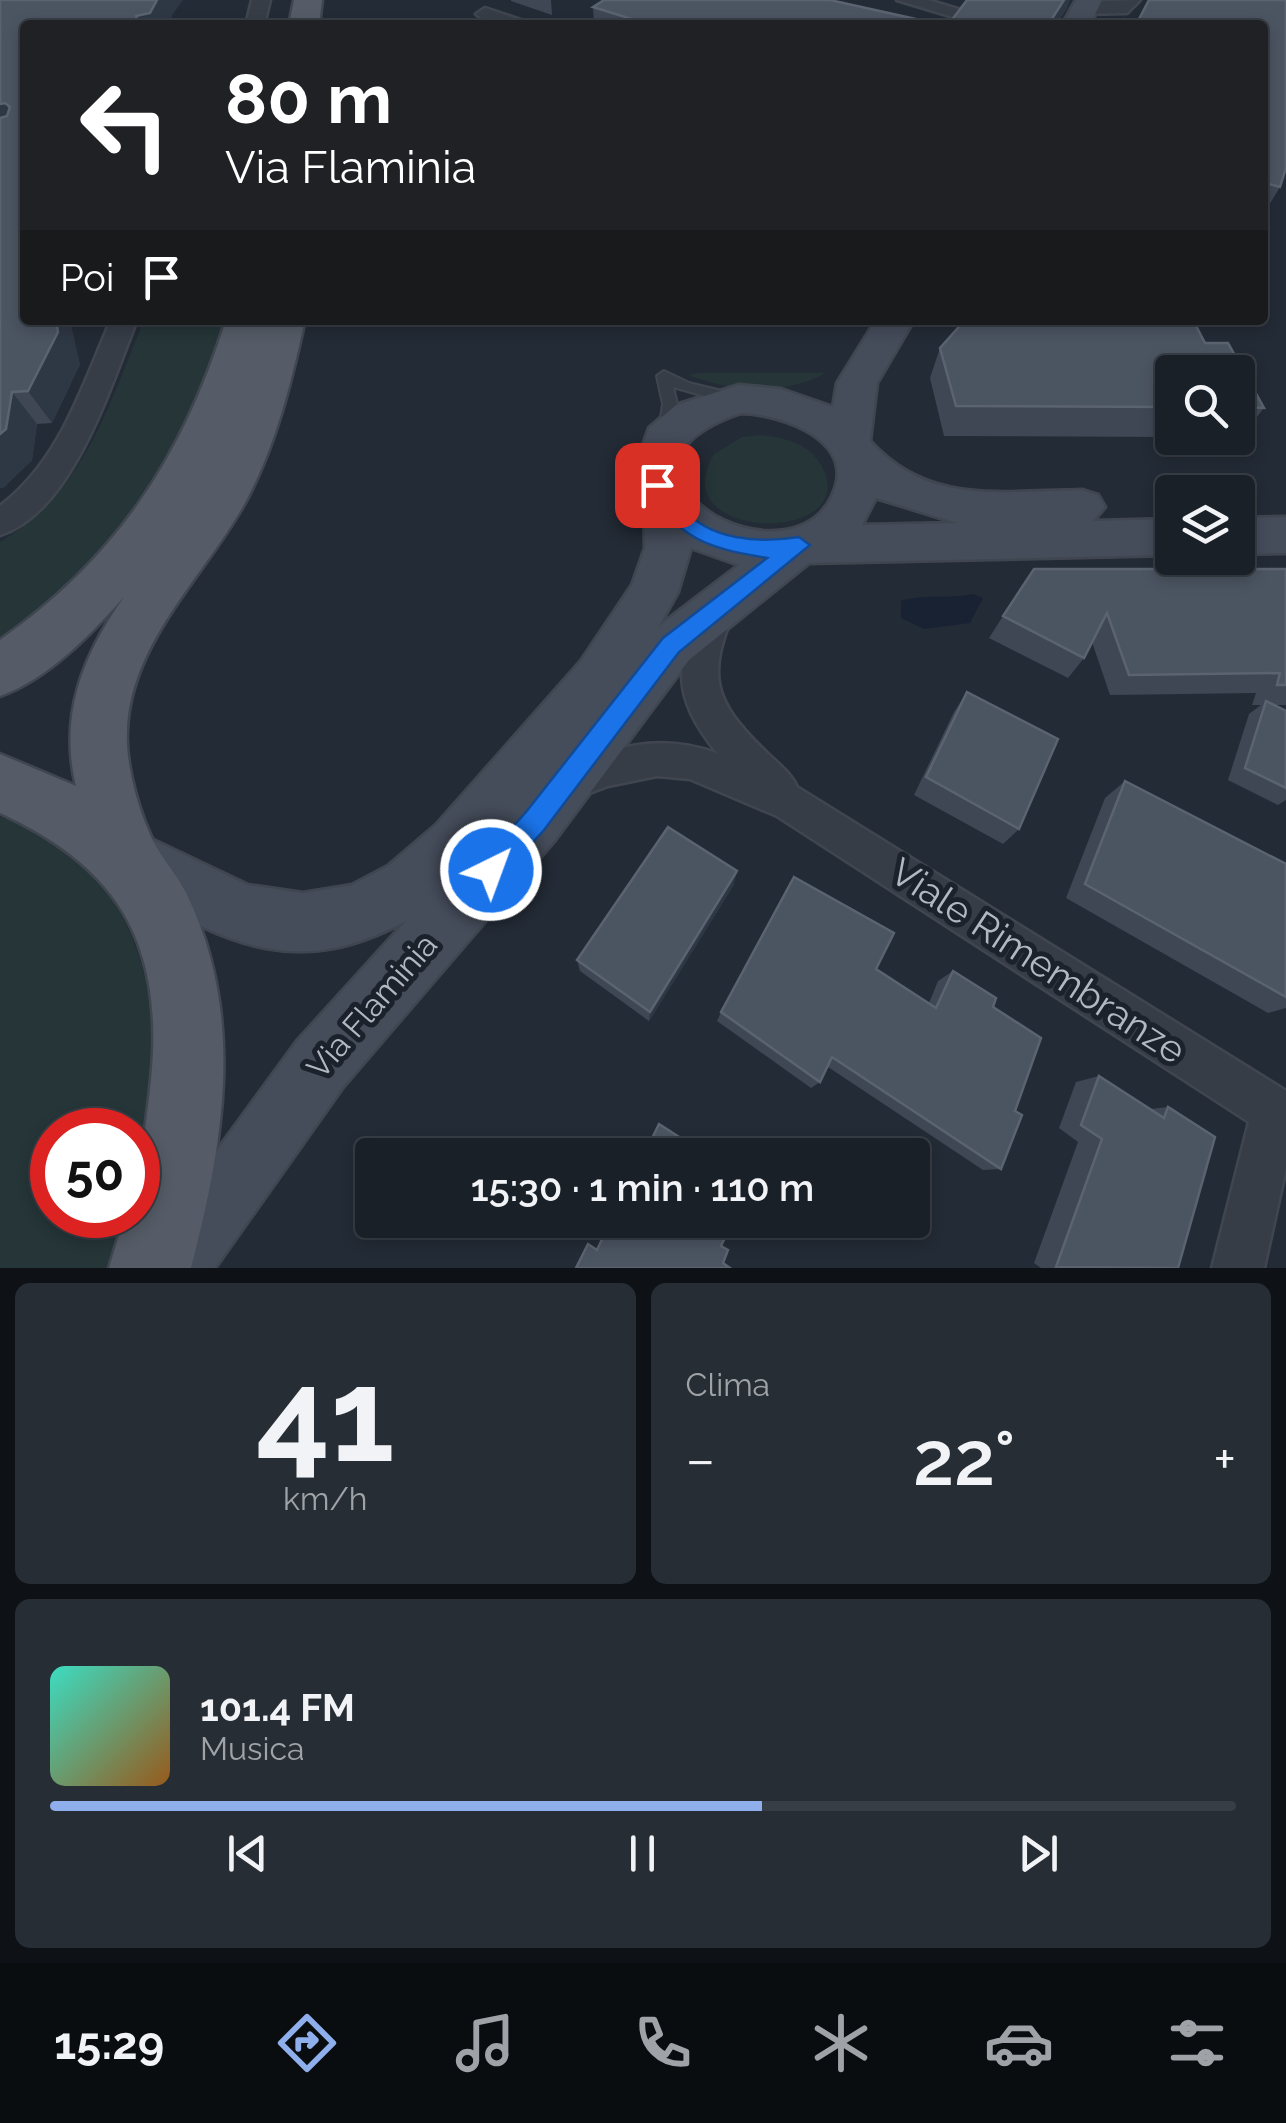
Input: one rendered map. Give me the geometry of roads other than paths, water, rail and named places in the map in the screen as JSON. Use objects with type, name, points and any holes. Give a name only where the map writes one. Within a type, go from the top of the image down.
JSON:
[{"type":"main road","points":[[0,672],[47,640],[93,598],[176,496],[210,432],[246,325]]},
{"type":"main road","points":[[126,856],[96,732],[106,680],[117,655],[202,533],[240,466],[264,398],[283,325]]},
{"type":"main road","name":"Via Flaminia","points":[[665,501],[694,530],[717,541],[768,550],[799,545],[826,534],[848,515],[859,492],[859,467],[848,444],[857,383],[893,325]]},
{"type":"main road","name":"Via Flaminia","points":[[126,856],[243,915],[302,923],[358,914],[409,886],[456,845],[599,677],[654,592],[668,548],[665,501],[655,469],[664,439],[694,412],[857,383]]},
{"type":"main road","points":[[752,399],[808,411],[848,444],[872,472],[917,498],[960,505],[1155,506]]},
{"type":"main road","points":[[1255,506],[1286,506]]},
{"type":"main road","points":[[1255,536],[1286,535]]},
{"type":"main road","points":[[799,545],[1155,537]]},
{"type":"main road","name":"Via Flaminia","points":[[168,1268],[227,1196],[320,1064],[562,786],[671,645],[799,545]]},
{"type":"main road","points":[[0,784],[41,796],[89,822],[126,856],[163,914],[186,988],[190,1061],[176,1186],[150,1268]]},
{"type":"street","points":[[906,0],[983,20]]},
{"type":"street","points":[[1083,11],[1127,8],[1132,0]]},
{"type":"street","points":[[485,14],[502,20]]},
{"type":"street","points":[[0,522],[42,488],[62,462],[122,325]]},
{"type":"street","name":"Viale Rimembranze","points":[[720,606],[699,652],[700,688],[714,726],[791,803]]},
{"type":"street","name":"Viale Rimembranze","points":[[562,786],[608,768],[657,758],[692,762],[791,803],[1280,1115]]},
{"type":"street","points":[[1238,1268],[1280,1115]]},
{"type":"water","points":[[973,594],[983,598],[970,623],[924,629],[901,618],[901,601]]}]
